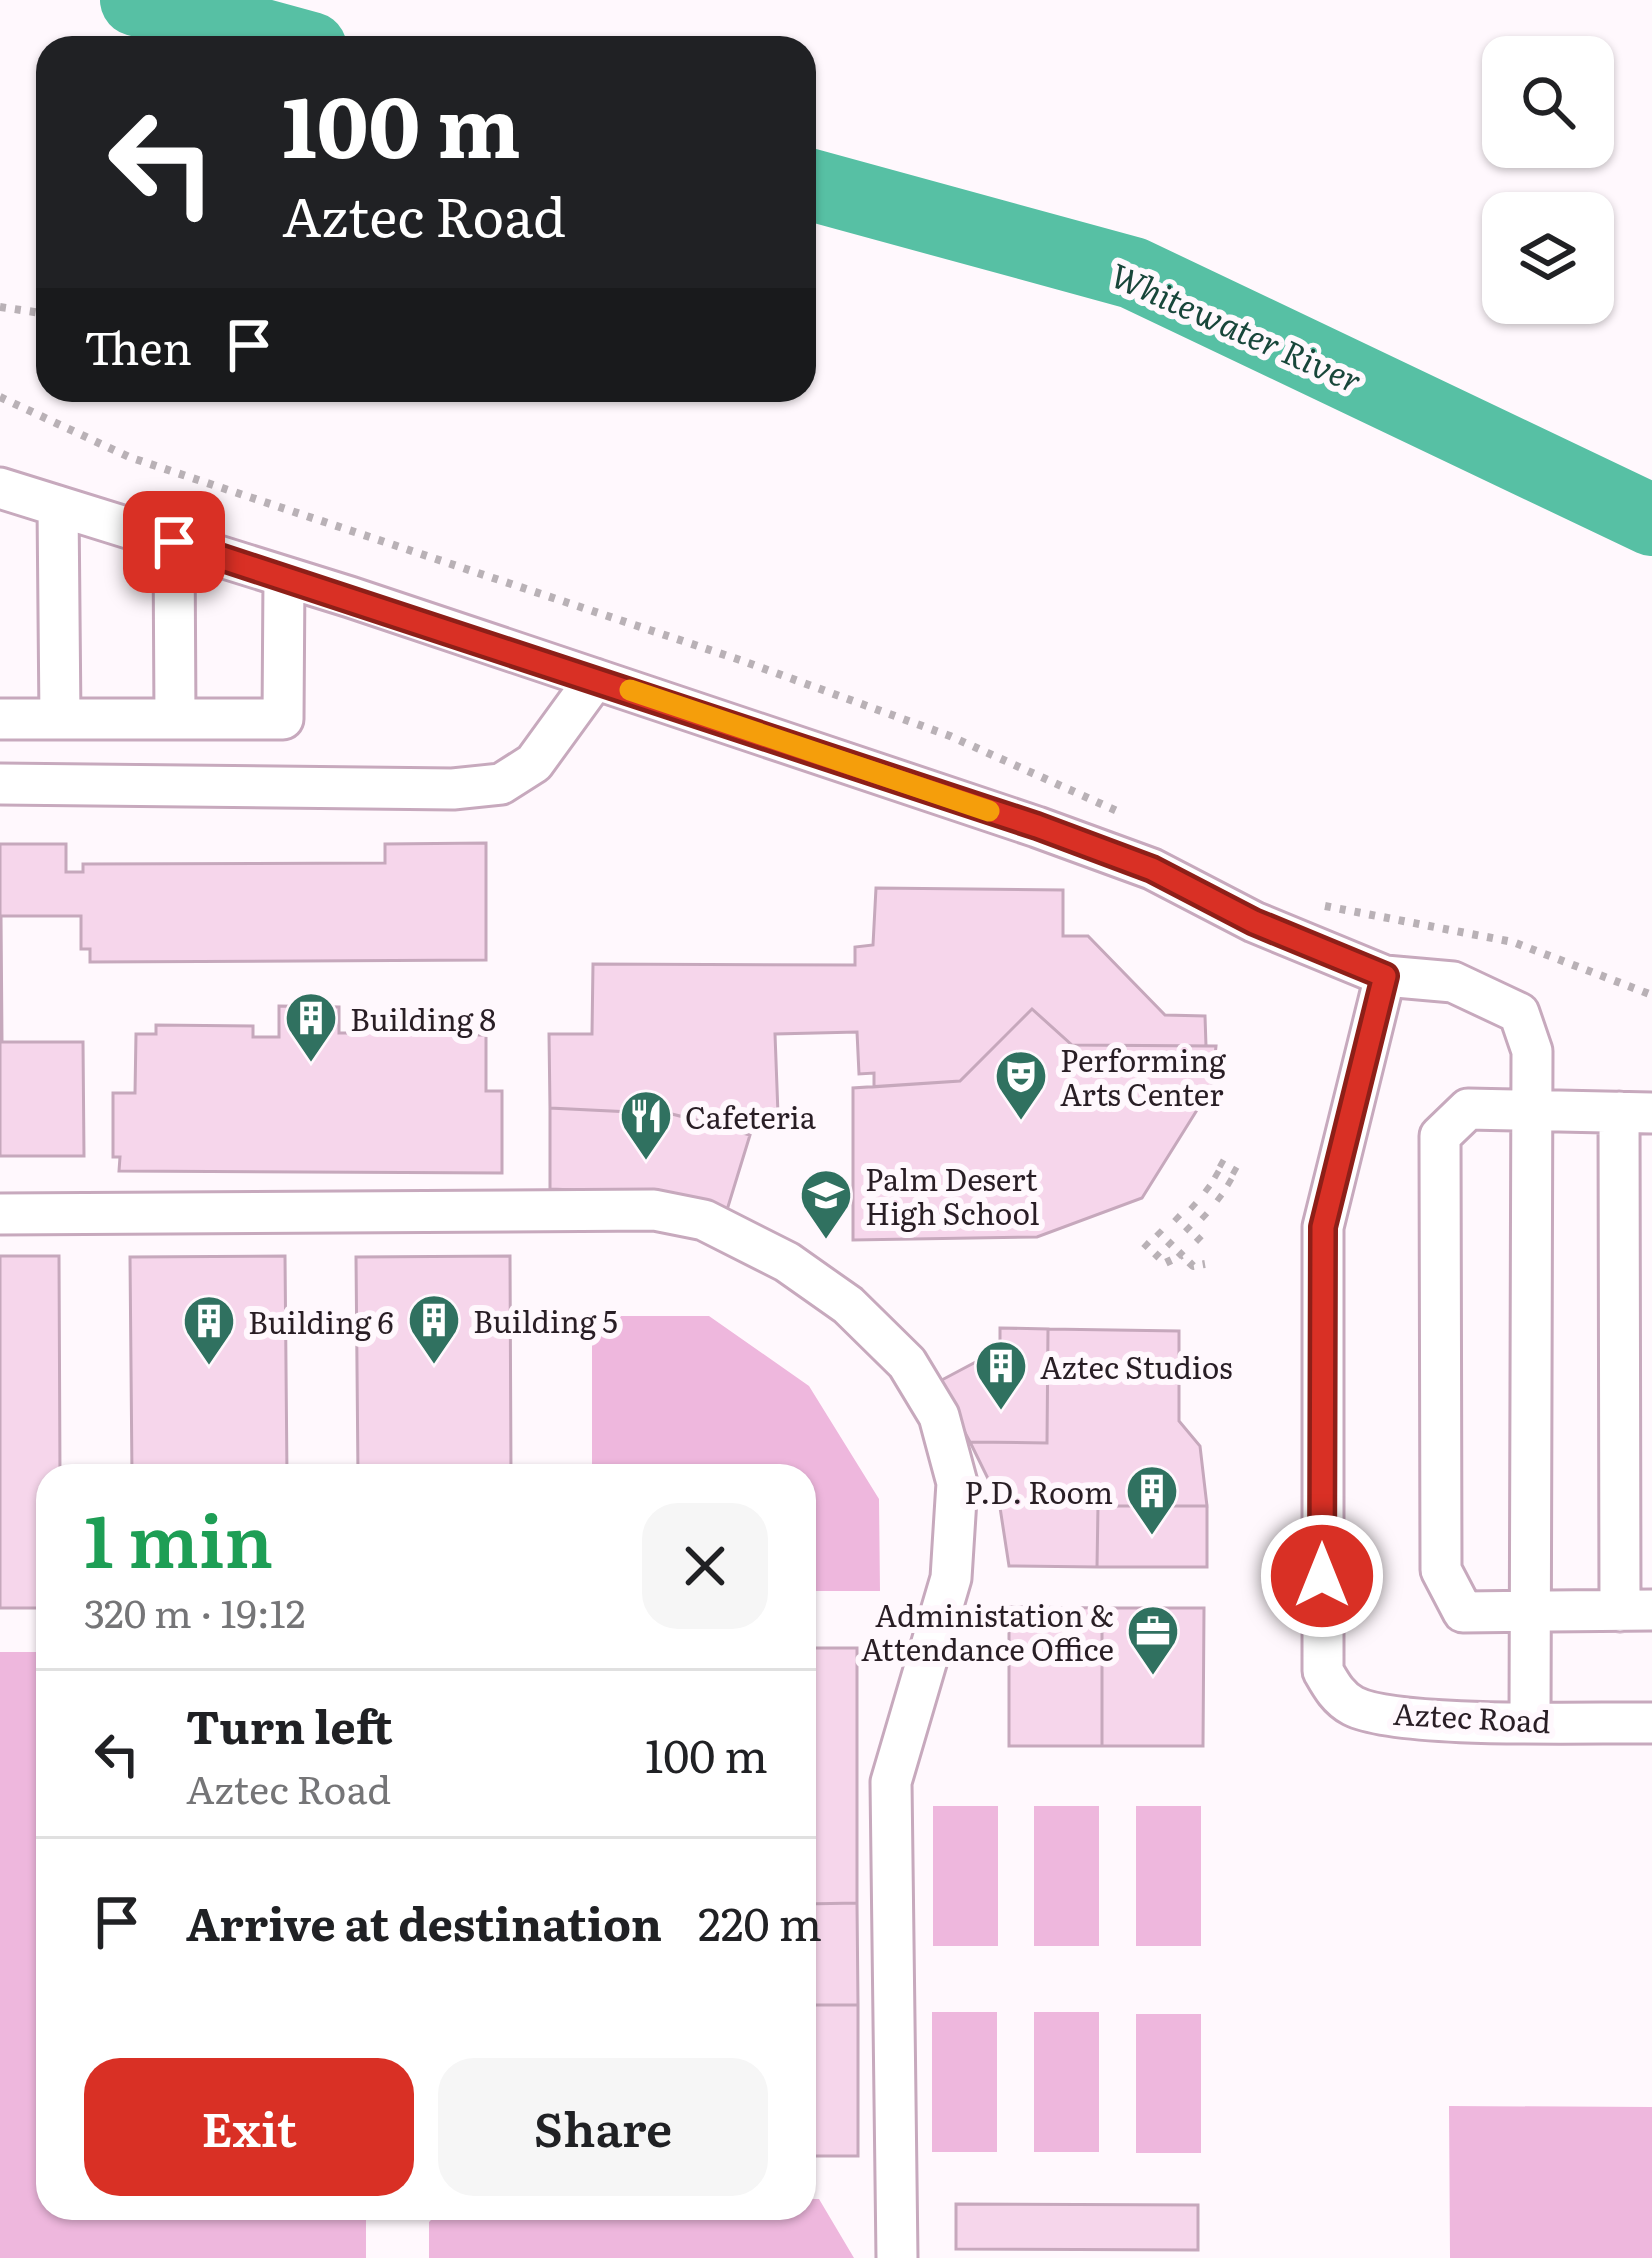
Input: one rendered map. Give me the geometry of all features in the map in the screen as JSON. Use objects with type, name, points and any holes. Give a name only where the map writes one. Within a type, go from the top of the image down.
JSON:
[{"type":"lane","points":[[0,488],[596,679],[1114,855],[1254,922],[1385,976],[1453,982],[1519,1012],[1532,1051],[1530,1720]]},
{"type":"lane","points":[[58,506],[60,719]]},
{"type":"lane","points":[[174,542],[175,719]]},
{"type":"lane","points":[[0,719],[283,719],[284,577]]},
{"type":"lane","points":[[0,784],[453,789],[501,784],[534,763],[596,679]]},
{"type":"lane","name":"Aztec Road","points":[[1385,976],[1323,1227],[1323,1671],[1336,1694],[1356,1708],[1412,1718],[1652,1723]]},
{"type":"lane","points":[[1468,1109],[1636,1113],[1636,1611],[1463,1612],[1441,1570],[1440,1136],[1468,1109]]},
{"type":"lane","points":[[0,1214],[654,1210],[704,1220],[787,1262],[848,1305],[907,1363],[939,1416],[957,1483],[951,1578],[891,1782],[897,2258]]},
{"type":"path","points":[[0,307],[36,312]]},
{"type":"path","points":[[0,397],[129,457],[740,660],[950,736],[1135,822]]},
{"type":"path","points":[[1321,905],[1513,942],[1652,995]]},
{"type":"path","points":[[1219,1162],[1244,1176]]},
{"type":"path","points":[[1214,1173],[1236,1186]]},
{"type":"path","points":[[1205,1186],[1225,1202]]},
{"type":"path","points":[[1191,1204],[1213,1223]]},
{"type":"path","points":[[1175,1216],[1205,1245]]},
{"type":"path","points":[[1157,1231],[1193,1266],[1205,1264]]},
{"type":"path","points":[[1144,1243],[1165,1263],[1182,1255]]},
{"type":"shaded area","points":[[592,1316],[709,1316],[809,1386],[879,1499],[880,1591],[816,1591],[816,1464],[592,1464]]},
{"type":"shaded area","points":[[0,1652],[36,1652],[36,2220],[366,2220],[366,2258],[0,2258]]},
{"type":"shaded area","points":[[933,1806],[998,1806],[998,1946],[933,1946]]},
{"type":"shaded area","points":[[1034,1806],[1099,1806],[1099,1946],[1034,1946]]},
{"type":"shaded area","points":[[1136,1806],[1201,1806],[1201,1946],[1136,1946]]},
{"type":"shaded area","points":[[932,2012],[997,2012],[997,2152],[932,2152]]},
{"type":"shaded area","points":[[1034,2012],[1099,2012],[1099,2152],[1034,2152]]},
{"type":"shaded area","points":[[1136,2014],[1201,2014],[1201,2153],[1136,2153]]},
{"type":"shaded area","points":[[1449,2106],[1652,2107],[1652,2258],[1450,2258]]},
{"type":"shaded area","points":[[819,2199],[854,2258],[429,2258],[429,2222],[816,2220]]},
{"type":"building","points":[[486,843],[486,960],[90,962],[90,949],[81,949],[81,916],[1,916],[2,1042],[83,1042],[84,1156],[0,1156],[0,844],[66,844],[66,872],[83,872],[83,864],[385,863],[385,844]]},
{"type":"building","points":[[876,888],[1063,890],[1063,936],[1088,936],[1165,1015],[1205,1016],[1206,1046],[1072,1045],[1032,1009],[960,1081],[874,1087],[874,1073],[859,1074],[857,1032],[775,1034],[778,1114],[735,1114],[729,1128],[672,1114],[550,1108],[549,1034],[592,1034],[593,964],[855,965],[855,947],[873,945]]},
{"type":"building","name":"Building 8","points":[[279,1006],[339,1007],[339,1033],[353,1033],[353,1025],[446,1026],[446,1035],[486,1035],[486,1091],[502,1091],[502,1173],[119,1171],[120,1157],[113,1157],[113,1093],[135,1093],[136,1034],[156,1034],[156,1025],[253,1026],[253,1037],[279,1037]]},
{"type":"building","name":"Performing Arts Center","points":[[1032,1009],[1072,1045],[1216,1046],[1212,1086],[1142,1198],[1037,1237],[853,1240],[853,1088],[960,1081]]},
{"type":"building","name":"Cafeteria","points":[[550,1108],[672,1114],[750,1135],[727,1210],[652,1193],[550,1189]]},
{"type":"building","points":[[0,1256],[59,1256],[60,1464],[36,1464],[36,1608],[0,1608]]},
{"type":"building","name":"Building 6","points":[[285,1256],[287,1464],[132,1464],[130,1257]]},
{"type":"building","name":"Building 5","points":[[510,1256],[511,1464],[358,1464],[356,1257]]},
{"type":"building","name":"Aztec Studios","points":[[1000,1328],[1048,1329],[1047,1443],[970,1442],[938,1382],[1000,1349]]},
{"type":"building","points":[[1048,1329],[1179,1331],[1179,1421],[1200,1446],[1207,1506],[1098,1506],[1097,1567],[1009,1566],[999,1501],[970,1442],[1047,1443]]},
{"type":"building","name":"P.D. Room","points":[[1098,1506],[1207,1506],[1207,1567],[1097,1567]]},
{"type":"building","points":[[1009,1607],[1102,1608],[1102,1746],[1009,1746]]},
{"type":"building","name":"Administation & Attendance Office","points":[[1102,1608],[1204,1608],[1203,1746],[1102,1746]]},
{"type":"building","points":[[816,1648],[857,1648],[857,1903],[816,1904]]},
{"type":"building","points":[[857,1903],[858,2005],[816,2005],[816,1904]]},
{"type":"building","points":[[816,2005],[858,2005],[858,2156],[816,2156]]},
{"type":"building","points":[[956,2204],[1198,2205],[1198,2250],[956,2249]]},
{"type":"waterway","name":"Whitewater River","points":[[136,0],[267,36]]},
{"type":"waterway","name":"Whitewater River","points":[[816,186],[1133,273],[1652,520]]},
{"type":"slow traffic","points":[[630,690],[989,811]]},
{"type":"place","name":"Building 8","points":[[311,1064]]},
{"type":"place","name":"Performing Arts Center","points":[[1021,1122]]},
{"type":"place","name":"Cafeteria","points":[[646,1162]]},
{"type":"place","name":"Palm Desert High School","points":[[826,1241]]},
{"type":"place","name":"Building 5","points":[[434,1366]]},
{"type":"place","name":"Building 6","points":[[209,1367]]},
{"type":"place","name":"Aztec Studios","points":[[1001,1412]]},
{"type":"place","name":"P.D. Room","points":[[1152,1537]]},
{"type":"place","name":"Administation & Attendance Office","points":[[1153,1677]]},
{"type":"route","points":[[174,542],[1037,826],[1152,869],[1254,922],[1357,960],[1385,976],[1372,1047],[1323,1227],[1322,1576]]}]
